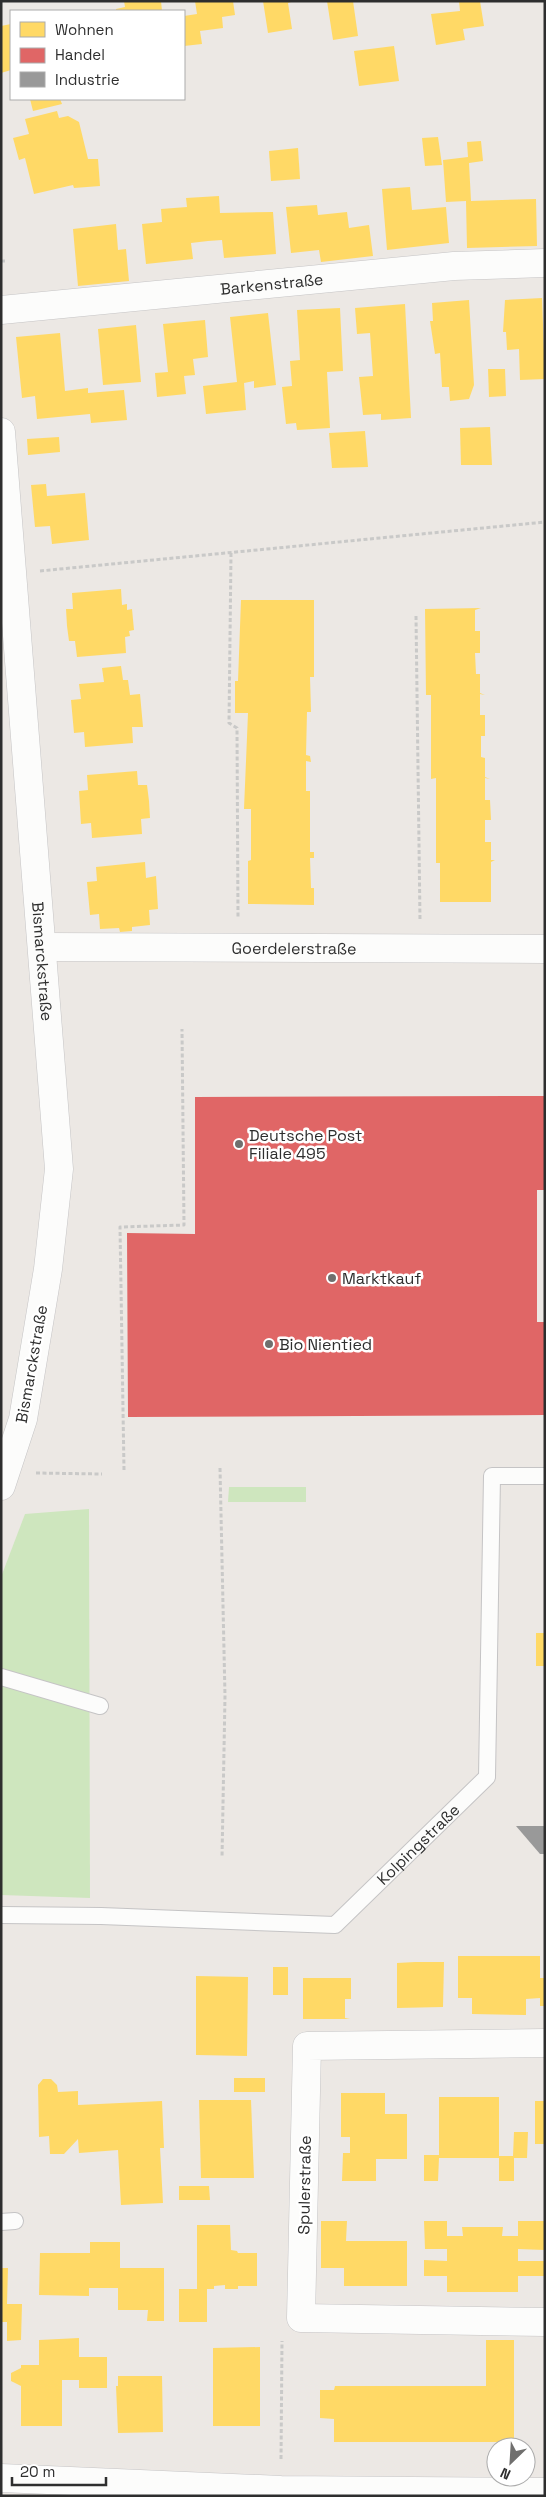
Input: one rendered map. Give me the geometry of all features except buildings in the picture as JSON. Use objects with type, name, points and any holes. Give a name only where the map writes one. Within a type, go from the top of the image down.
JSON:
[{"type":"street","name":"Barkenstraße","points":[[1,310],[454,266],[545,263]]},
{"type":"street","name":"Bismarckstraße","points":[[1,432],[8,574],[43,948],[58,1169],[57,1201],[48,1269],[23,1419],[1,1486]]},
{"type":"street","name":"Goerdelerstraße","points":[[43,948],[545,949]]},
{"type":"street","name":"Spulerstraße","points":[[301,2318],[307,2046],[545,2043]]},
{"type":"street","points":[[301,2318],[545,2322]]},
{"type":"street","points":[[1,2478],[195,2492],[281,2490],[545,2492]]},
{"type":"lane","name":"Kolpingstraße","points":[[1,1915],[100,1916],[335,1925],[487,1777],[492,1476],[545,1476]]},
{"type":"lane","points":[[1,1677],[100,1706]]},
{"type":"path","points":[[8,574],[545,522]]},
{"type":"path","points":[[230,553],[228,723],[237,728],[238,948]]},
{"type":"path","points":[[416,616],[420,948]]},
{"type":"path","points":[[124,1470],[120,1227],[184,1225],[182,1029]]},
{"type":"path","points":[[220,1468],[225,1696],[222,1858]]},
{"type":"path","points":[[36,1473],[102,1474]]},
{"type":"path","points":[[281,2490],[282,2331],[301,2318]]},
{"type":"green space","points":[[229,1487],[306,1487],[306,1502],[228,1502]]},
{"type":"green space","points":[[89,1509],[90,1898],[1,1895],[1,1577],[25,1514]]},
{"type":"place","name":"Deutsche Post Filiale 495","points":[[239,1144]]},
{"type":"place","name":"Marktkauf","points":[[332,1278]]},
{"type":"place","name":"Bio Nientied","points":[[269,1344]]}]
